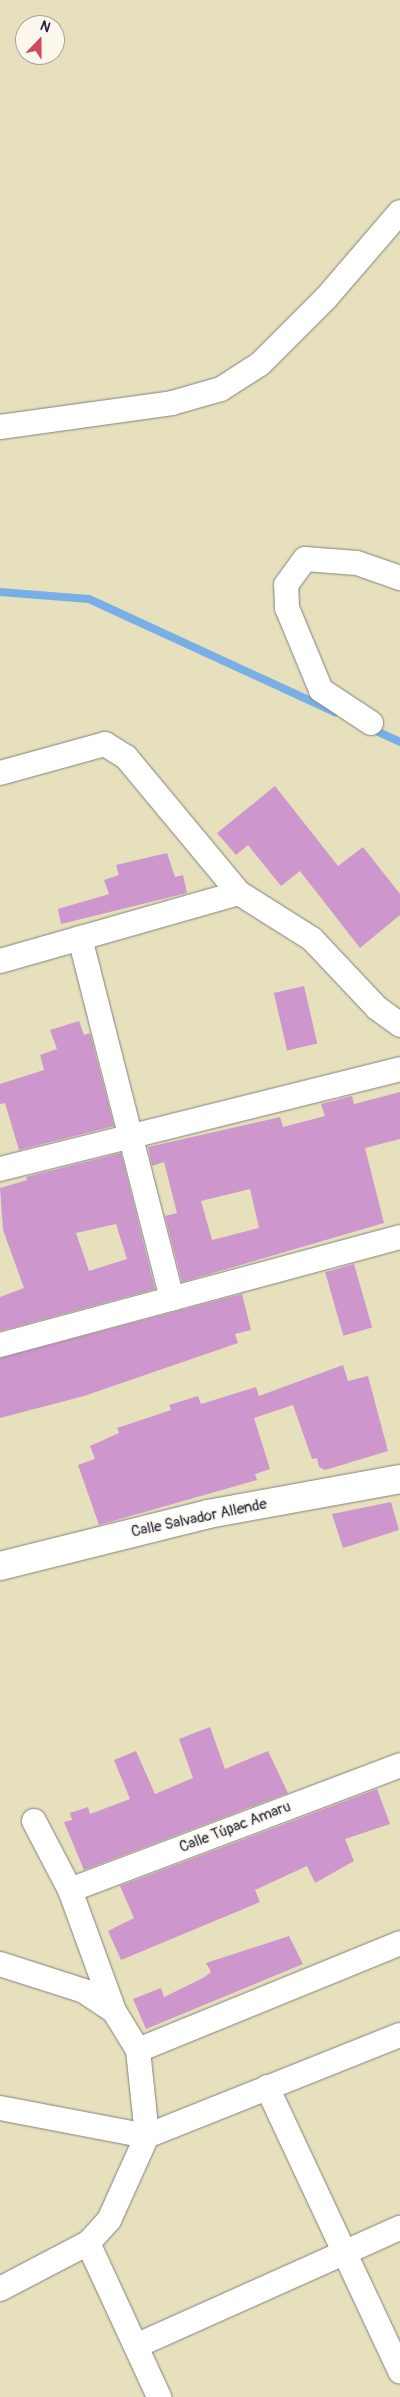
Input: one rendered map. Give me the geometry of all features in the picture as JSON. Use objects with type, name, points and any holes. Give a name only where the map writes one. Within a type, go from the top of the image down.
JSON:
[{"type":"street","points":[[0,427],[172,403],[221,389],[260,364],[326,298],[400,212]]},
{"type":"street","points":[[371,723],[321,690],[287,608],[286,584],[305,560],[357,563],[400,578]]},
{"type":"street","points":[[0,773],[105,744],[126,758],[239,893],[312,939],[377,1008],[400,1025]]},
{"type":"street","points":[[0,960],[239,893]]},
{"type":"street","points":[[80,938],[172,1298]]},
{"type":"street","points":[[0,1169],[400,1069]]},
{"type":"street","points":[[0,1345],[400,1237]]},
{"type":"street","name":"Calle Salvador Allende","points":[[0,1566],[208,1514],[400,1478]]},
{"type":"street","name":"Calle Túpac Amaru","points":[[70,1890],[400,1765]]},
{"type":"street","points":[[0,2289],[88,2243],[109,2220],[147,2136],[138,2050],[114,2011],[70,1890],[34,1821]]},
{"type":"street","points":[[138,2050],[400,1943]]},
{"type":"street","points":[[0,1964],[84,1991],[114,2011]]},
{"type":"street","points":[[0,2108],[147,2136],[400,2034]]},
{"type":"street","points":[[267,2087],[400,2371]]},
{"type":"street","points":[[138,2345],[400,2228]]},
{"type":"street","points":[[88,2243],[138,2345],[160,2397]]},
{"type":"building","points":[[275,786],[338,866],[363,847],[400,894],[400,915],[360,948],[300,871],[281,886],[248,845],[236,855],[217,833]]},
{"type":"building","points":[[167,853],[175,877],[183,875],[187,893],[61,924],[58,909],[109,894],[104,880],[119,875],[116,865]]},
{"type":"building","points":[[304,986],[317,1043],[287,1050],[274,993]]},
{"type":"building","points":[[79,1021],[84,1035],[90,1033],[114,1126],[19,1150],[5,1103],[0,1104],[0,1084],[44,1070],[40,1055],[57,1049],[50,1030]]},
{"type":"building","points":[[400,1092],[400,1139],[365,1148],[384,1223],[182,1282],[165,1216],[177,1213],[164,1162],[152,1166],[148,1147],[280,1117],[283,1127],[325,1116],[321,1104],[352,1096],[354,1104]],"holes":[[[250,1189],[259,1228],[212,1240],[201,1201]]]},
{"type":"building","points":[[121,1153],[155,1289],[0,1331],[0,1297],[24,1288],[3,1230],[0,1188],[27,1180],[26,1177]],"holes":[[[116,1224],[127,1259],[89,1271],[76,1233]]]},
{"type":"building","points":[[354,1264],[372,1327],[343,1336],[325,1272]]},
{"type":"building","points":[[242,1294],[251,1330],[235,1334],[238,1343],[84,1396],[0,1418],[0,1358]]},
{"type":"building","points":[[343,1365],[348,1381],[368,1376],[388,1451],[325,1470],[319,1467],[317,1458],[312,1459],[293,1405],[254,1418],[270,1469],[255,1474],[257,1480],[99,1525],[78,1465],[95,1459],[90,1446],[119,1433],[117,1428],[171,1410],[169,1405],[198,1396],[201,1404],[256,1387],[259,1396]]},
{"type":"building","points":[[391,1502],[399,1530],[343,1548],[332,1514]]},
{"type":"building","points":[[210,1727],[225,1769],[268,1751],[288,1793],[84,1870],[64,1822],[72,1820],[70,1813],[88,1807],[90,1814],[130,1799],[114,1760],[136,1751],[155,1794],[193,1778],[179,1739]]},
{"type":"building","points":[[377,1789],[390,1824],[345,1839],[354,1861],[315,1883],[307,1866],[255,1890],[260,1902],[121,1960],[108,1931],[134,1918],[120,1886]]},
{"type":"building","points":[[289,1936],[303,1964],[146,2029],[133,1999],[161,1988],[164,1997],[203,1978],[211,1972],[206,1963]]},
{"type":"waterway","points":[[0,592],[89,599],[335,712]]},
{"type":"waterway","points":[[370,728],[400,742]]}]
